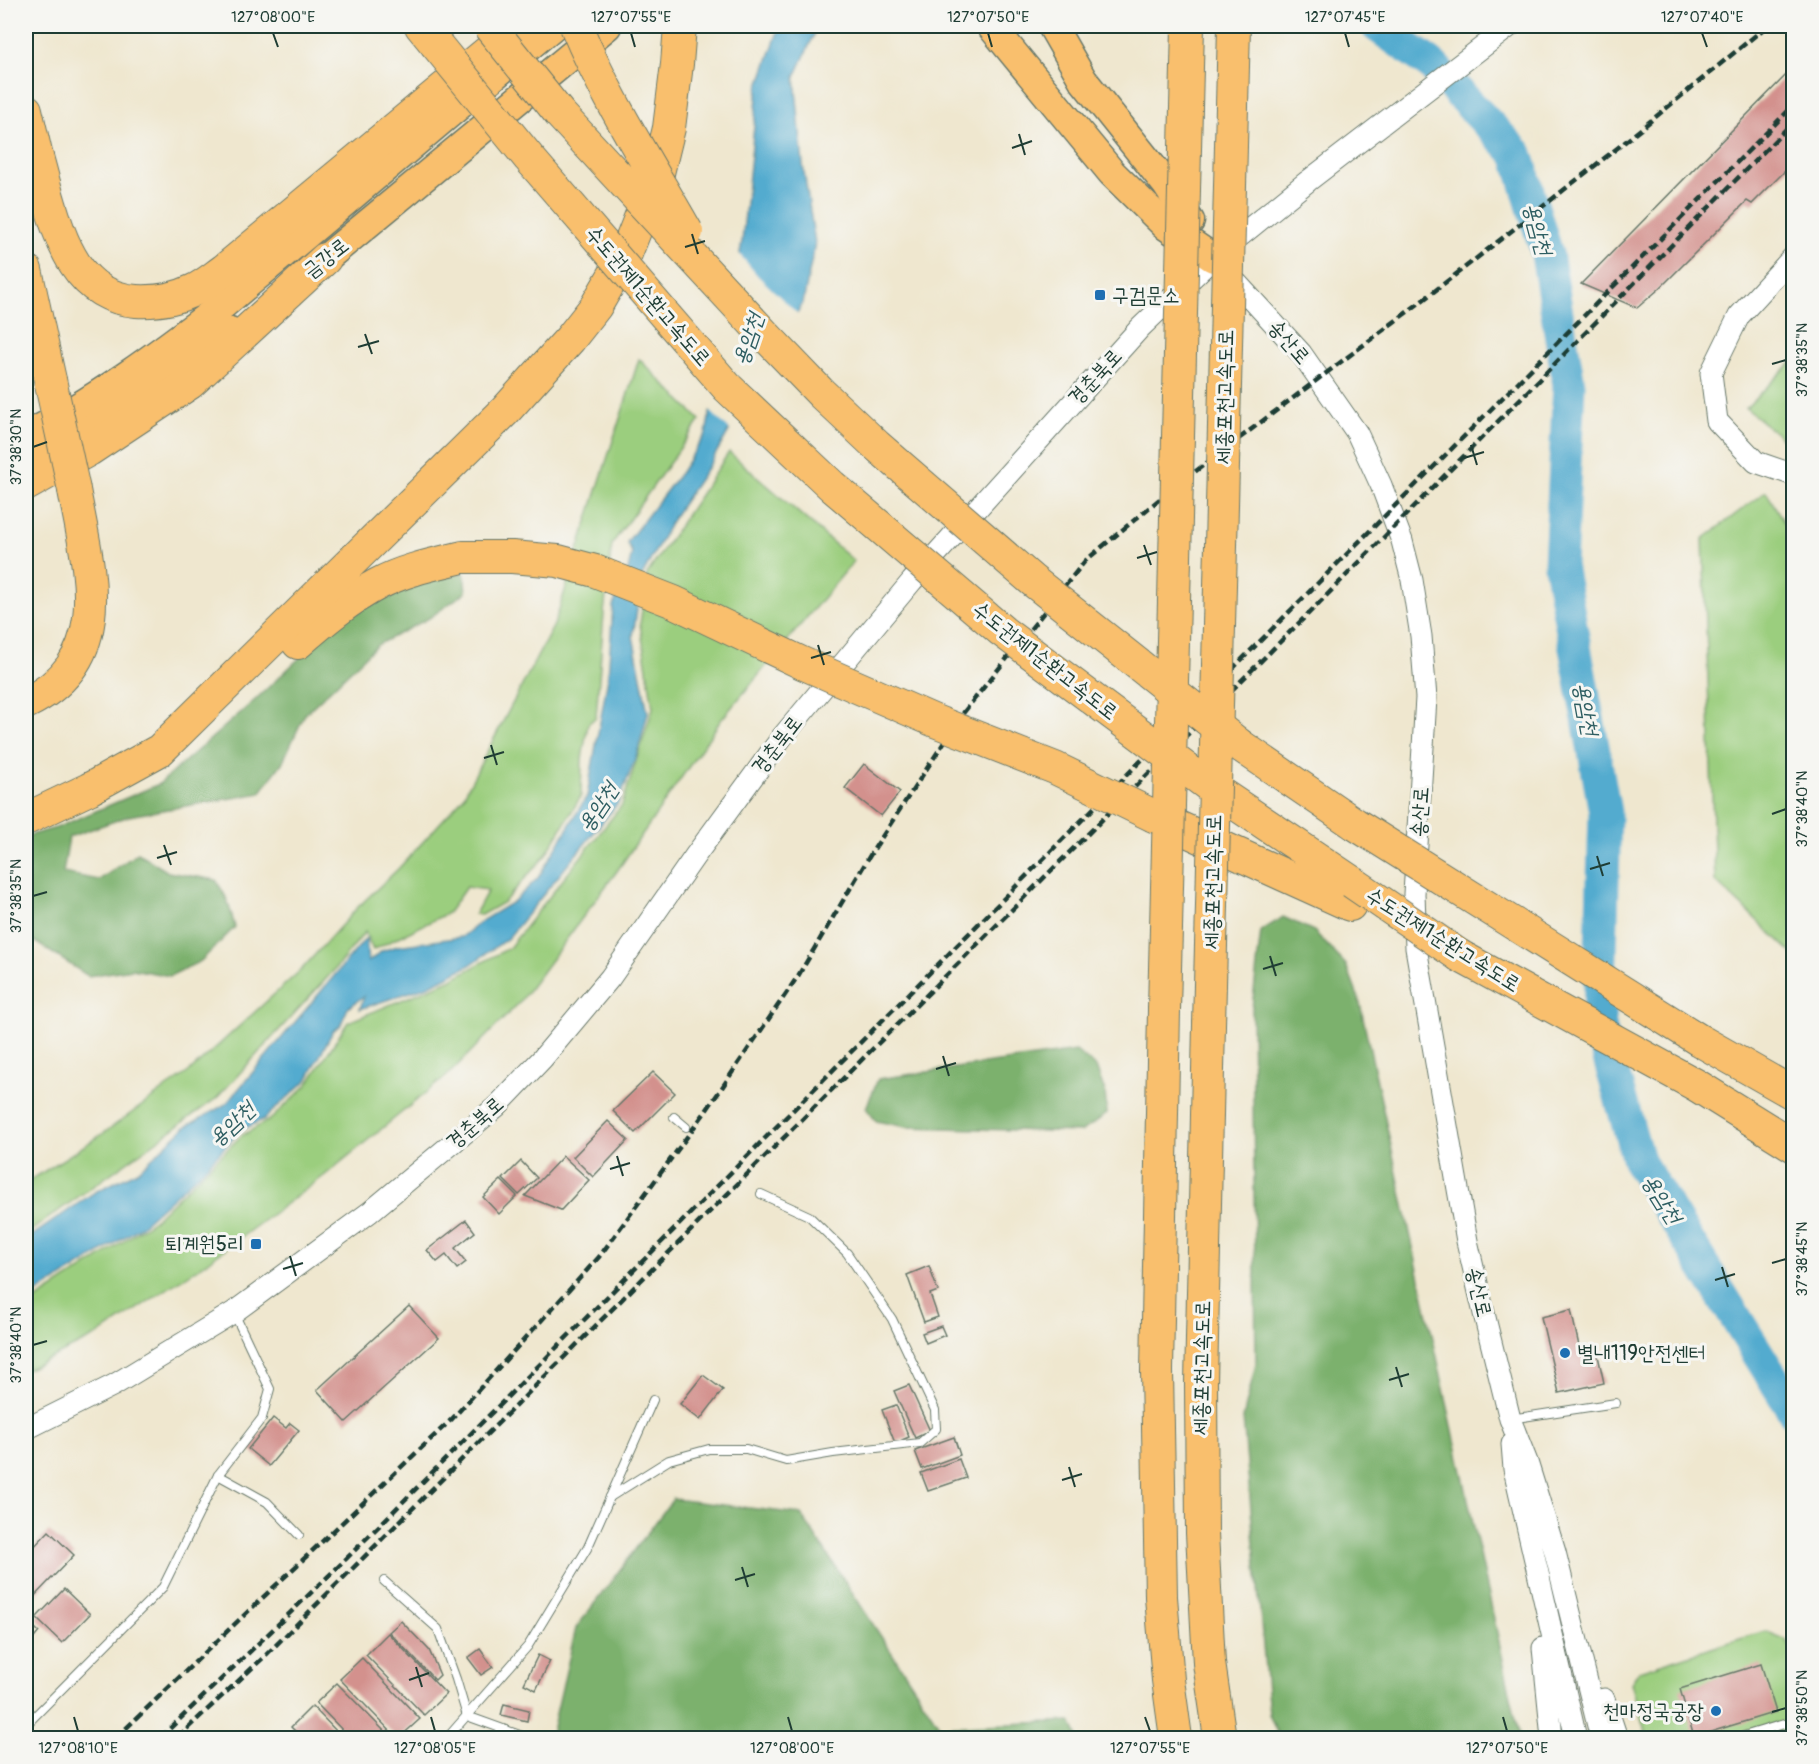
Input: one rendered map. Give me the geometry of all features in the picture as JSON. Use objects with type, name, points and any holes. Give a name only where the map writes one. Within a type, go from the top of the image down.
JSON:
[{"type":"highway","points":[[489,26],[560,114],[813,385],[876,445],[1033,581],[1241,746],[1355,824],[1699,1040],[1794,1094]]},
{"type":"highway","points":[[26,110],[38,164],[57,230],[67,253],[82,274],[99,289],[115,297],[145,302],[162,300],[179,297],[197,289],[224,270],[519,26]]},
{"type":"highway","name":"금강로","points":[[26,436],[117,382],[224,304],[553,26]]},
{"type":"highway","points":[[160,750],[505,411],[570,339],[596,306],[625,256],[658,173],[669,128],[680,26]]},
{"type":"highway","points":[[991,26],[1112,173],[1166,226],[1213,258]]},
{"type":"highway","points":[[1052,26],[1083,80],[1166,184],[1213,258]]},
{"type":"highway","name":"세종포천고속도로","points":[[1176,1738],[1168,1680],[1161,1597],[1156,1371],[1188,26]]},
{"type":"highway","name":"세종포천고속도로","points":[[1220,1738],[1209,1663],[1202,1533],[1201,1383],[1234,26]]},
{"type":"highway","points":[[599,27],[591,58],[621,117],[713,278]]},
{"type":"highway","name":"금강로","points":[[26,463],[114,416],[326,260],[599,27]]},
{"type":"highway","name":"수도권제1순환고속도로","points":[[428,34],[544,176],[727,387],[832,486],[1002,631],[1351,894],[1696,1085],[1794,1146]]},
{"type":"highway","points":[[26,485],[89,450],[190,383],[326,260]]},
{"type":"highway","points":[[26,270],[74,490],[88,563],[91,599],[88,627],[81,652],[69,672],[50,689],[26,703]]},
{"type":"highway","points":[[26,819],[89,789],[160,750],[274,663],[330,615],[378,584],[419,567],[463,557],[512,557],[558,561],[595,571],[674,602],[802,663],[935,721],[1055,768],[1154,816],[1351,894]]},
{"type":"highway","points":[[26,807],[89,789]]},
{"type":"street","name":"경춘북로","points":[[26,1429],[114,1385],[234,1312],[370,1212],[496,1107],[542,1059],[610,978],[782,737],[912,581],[1140,328],[1213,258],[1308,181],[1510,26]]},
{"type":"street","points":[[1794,256],[1739,316],[1711,373],[1717,421],[1756,462],[1794,475]]},
{"type":"street","name":"송산로","points":[[1213,258],[1301,353],[1357,434],[1381,485],[1402,542],[1412,580],[1421,636],[1426,698],[1414,894],[1416,948],[1467,1241],[1510,1419],[1527,1462],[1576,1738]]},
{"type":"street","name":"송산로","points":[[1544,1553],[1600,1738]]},
{"type":"street","points":[[1544,1553],[1552,1738]]},
{"type":"street","points":[[1544,1553],[1617,1738]]},
{"type":"lane","points":[[674,1117],[686,1127]]},
{"type":"lane","points":[[610,1497],[669,1460],[709,1449],[746,1449],[786,1461],[920,1443],[936,1429],[935,1410],[892,1319],[847,1253],[809,1216],[761,1194]]},
{"type":"lane","points":[[26,1725],[163,1587],[218,1475],[262,1419],[270,1389],[234,1312]]},
{"type":"lane","points":[[447,1738],[528,1646],[588,1548],[653,1400]]},
{"type":"lane","points":[[1510,1419],[1616,1403]]},
{"type":"lane","points":[[218,1475],[267,1502],[299,1535]]},
{"type":"lane","points":[[384,1581],[438,1629],[467,1716]]},
{"type":"lane","points":[[467,1716],[528,1738]]},
{"type":"lane","points":[[1737,1738],[1794,1721]]},
{"type":"green space","points":[[639,359],[700,420],[612,544],[596,717],[588,724],[582,759],[581,796],[545,856],[504,902],[481,915],[475,914],[488,890],[466,887],[448,913],[373,950],[365,932],[335,969],[217,1098],[26,1234],[26,1183],[98,1137],[190,1071],[302,969],[462,799],[554,625]]},
{"type":"green space","points":[[1793,361],[1794,410],[1790,445],[1746,408]]},
{"type":"green space","points":[[729,452],[854,561],[721,720],[617,871],[520,1002],[450,1073],[324,1176],[206,1263],[96,1336],[26,1370],[26,1306],[154,1220],[241,1136],[271,1119],[307,1085],[348,1022],[450,980],[509,948],[622,805],[653,708],[640,624],[647,574]]},
{"type":"green space","points":[[1766,491],[1793,538],[1793,954],[1715,881],[1703,539]]},
{"type":"green space","points":[[464,573],[466,592],[429,618],[377,645],[305,714],[282,763],[260,793],[129,816],[69,837],[63,873],[99,880],[138,853],[168,872],[216,880],[227,899],[235,927],[201,961],[170,976],[132,969],[88,976],[26,936],[26,836],[56,828],[159,784],[255,700],[344,616],[426,581]]},
{"type":"green space","points":[[1283,917],[1314,931],[1346,965],[1359,999],[1520,1738],[1279,1738],[1269,1714],[1243,1418],[1256,1364],[1252,1008],[1261,931]]},
{"type":"green space","points":[[1076,1051],[1096,1067],[1105,1092],[1107,1114],[1081,1132],[906,1127],[876,1121],[866,1108],[878,1079]]},
{"type":"green space","points":[[673,1499],[801,1514],[940,1727],[1071,1721],[1078,1738],[553,1738],[551,1735],[576,1628]]},
{"type":"green space","name":"천마정국궁장","points":[[1765,1631],[1785,1639],[1793,1652],[1793,1738],[1647,1738],[1631,1683],[1639,1671]]},
{"type":"water","points":[[780,26],[818,26],[795,77],[803,165],[815,243],[803,303],[711,462],[673,518],[642,576],[633,636],[648,713],[637,754],[618,803],[508,938],[470,965],[428,986],[360,1009],[364,996],[348,1008],[340,1026],[333,1031],[307,1080],[264,1119],[240,1131],[203,1170],[139,1228],[26,1300],[26,1240],[95,1192],[138,1171],[185,1127],[226,1104],[366,938],[368,962],[382,951],[397,946],[462,937],[483,920],[513,902],[538,878],[587,796],[608,677],[613,606],[628,570],[632,553],[627,542],[681,472],[706,434],[742,242],[758,88]]},
{"type":"water","points":[[1355,26],[1391,26],[1432,65],[1376,42]]},
{"type":"pier","points":[[1399,29],[1434,63],[1434,68],[1377,46]]},
{"type":"pier","points":[[737,251],[758,276],[799,315],[732,432],[708,409]]},
{"type":"building","points":[[1794,67],[1794,162],[1752,204],[1747,201],[1637,308],[1581,284]]},
{"type":"building","points":[[864,764],[900,792],[881,816],[845,788]]},
{"type":"building","points":[[653,1072],[675,1093],[635,1133],[613,1111]]},
{"type":"building","points":[[608,1121],[628,1140],[593,1177],[573,1157]]},
{"type":"building","points":[[563,1156],[589,1180],[561,1210],[525,1196]]},
{"type":"building","points":[[521,1161],[537,1178],[519,1195],[503,1179]]},
{"type":"building","points":[[501,1180],[517,1196],[499,1214],[483,1197]]},
{"type":"building","points":[[466,1220],[475,1232],[455,1248],[466,1262],[457,1269],[446,1255],[437,1262],[427,1250]]},
{"type":"building","points":[[929,1266],[938,1291],[930,1294],[938,1317],[924,1322],[907,1275]]},
{"type":"building","points":[[409,1306],[439,1338],[346,1422],[317,1390]]},
{"type":"building","name":"별내119안전센터","points":[[1571,1310],[1581,1355],[1597,1351],[1604,1383],[1559,1393],[1541,1317]]},
{"type":"building","points":[[941,1326],[945,1335],[926,1343],[922,1333]]},
{"type":"building","points":[[703,1375],[723,1390],[700,1420],[680,1404]]},
{"type":"building","points":[[909,1385],[930,1431],[915,1438],[894,1391]]},
{"type":"building","points":[[896,1405],[909,1437],[895,1443],[882,1410]]},
{"type":"building","points":[[273,1418],[286,1428],[290,1423],[299,1430],[269,1466],[248,1449]]},
{"type":"building","points":[[954,1437],[960,1455],[922,1469],[915,1451]]},
{"type":"building","points":[[959,1459],[966,1478],[928,1491],[921,1473]]},
{"type":"building","points":[[49,1531],[74,1555],[26,1605],[26,1555]]},
{"type":"building","points":[[64,1589],[90,1614],[62,1643],[36,1618]]},
{"type":"building","points":[[26,1619],[39,1632],[26,1648]]},
{"type":"building","points":[[401,1621],[429,1650],[440,1675],[435,1680],[389,1632]]},
{"type":"building","points":[[388,1633],[446,1694],[424,1715],[366,1655]]},
{"type":"building","points":[[480,1649],[493,1667],[481,1675],[468,1658]]},
{"type":"building","points":[[538,1655],[550,1661],[536,1690],[524,1684]]},
{"type":"building","points":[[362,1658],[420,1719],[399,1738],[340,1679]]},
{"type":"building","points":[[1761,1664],[1776,1712],[1694,1737],[1680,1689]]},
{"type":"building","points":[[337,1683],[391,1738],[350,1738],[316,1703]]},
{"type":"building","points":[[504,1704],[529,1710],[527,1721],[501,1715]]},
{"type":"building","points":[[312,1706],[343,1738],[302,1738],[291,1727]]},
{"type":"waterway","name":"용암천","points":[[1377,26],[1432,65],[1517,154],[1547,254],[1569,385],[1560,565],[1605,812],[1599,1023],[1638,1160],[1794,1412]]},
{"type":"railway","points":[[116,1738],[452,1419],[599,1257],[706,1111],[798,976],[872,852],[964,712],[1085,561],[1168,492],[1418,304],[1620,146],[1767,26]]},
{"type":"railway","points":[[160,1738],[343,1562],[1794,105]]},
{"type":"railway","points":[[177,1738],[264,1657],[1320,602],[1794,121]]},
{"type":"place","name":"구검문소","points":[[1100,295]]},
{"type":"place","name":"퇴계원5리","points":[[256,1244]]},
{"type":"place","name":"별내119안전센터","points":[[1565,1353]]},
{"type":"place","name":"천마정국궁장","points":[[1716,1711]]}]
